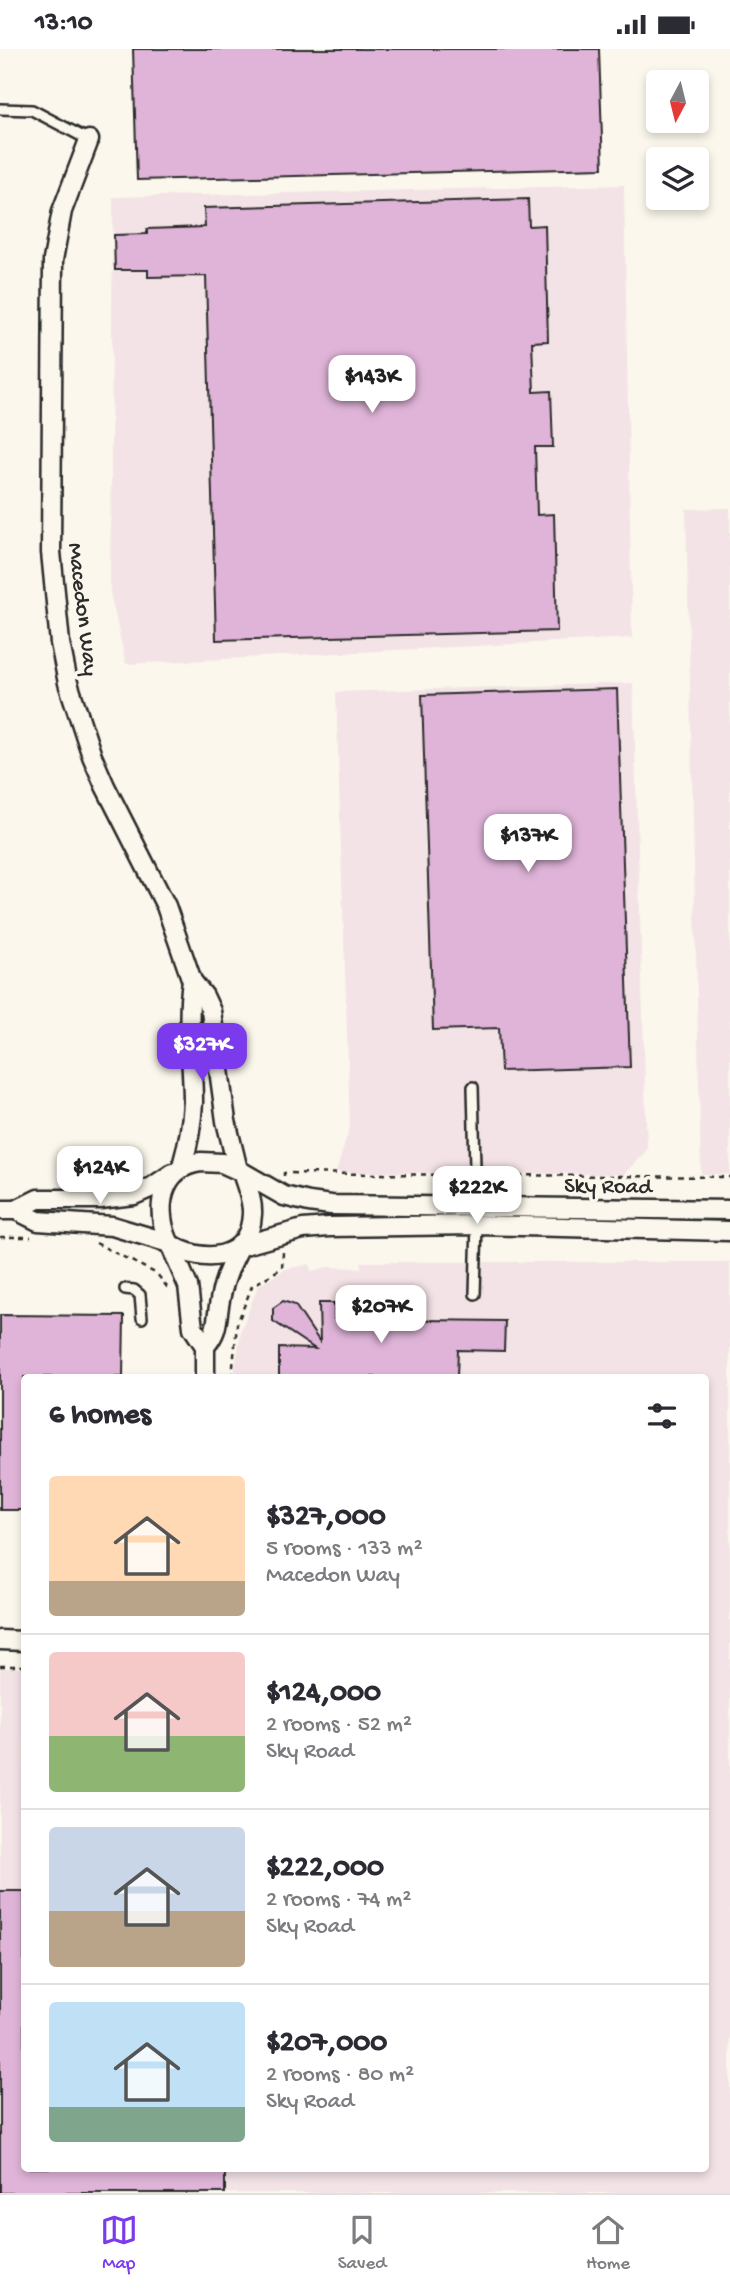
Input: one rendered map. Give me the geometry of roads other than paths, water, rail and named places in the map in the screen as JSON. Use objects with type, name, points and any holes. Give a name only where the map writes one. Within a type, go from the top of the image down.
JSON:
[{"type":"street","name":"Macedon Way","points":[[89,140],[62,211],[53,260],[51,496],[54,597],[60,643],[68,683],[104,786],[166,906],[192,981],[204,996],[211,1011],[226,1121],[240,1171]]},
{"type":"street","name":"Macedon Way","points":[[180,1168],[192,1127],[189,999],[192,981]]},
{"type":"street","points":[[8,1210],[38,1199],[100,1199],[134,1195],[192,1163],[212,1162],[240,1171],[252,1207],[252,1218],[223,1286],[215,1335],[205,1346]]},
{"type":"street","points":[[180,1168],[168,1184],[161,1207],[161,1218],[188,1286],[193,1328],[205,1346],[205,1374]]},
{"type":"street","name":"Sky Road","points":[[240,1171],[284,1196],[309,1202],[358,1206],[730,1210]]},
{"type":"street","points":[[8,1210],[38,1221],[111,1226],[170,1244],[180,1251],[198,1256],[220,1255],[240,1247]]},
{"type":"street","name":"Sky Road","points":[[240,1247],[303,1229],[477,1225],[730,1231]]},
{"type":"street","points":[[0,1640],[21,1640]]},
{"type":"lane","points":[[0,109],[32,110],[89,140]]},
{"type":"lane","points":[[473,1087],[477,1225],[475,1294]]},
{"type":"lane","points":[[125,1289],[134,1290],[140,1295],[142,1318]]}]
